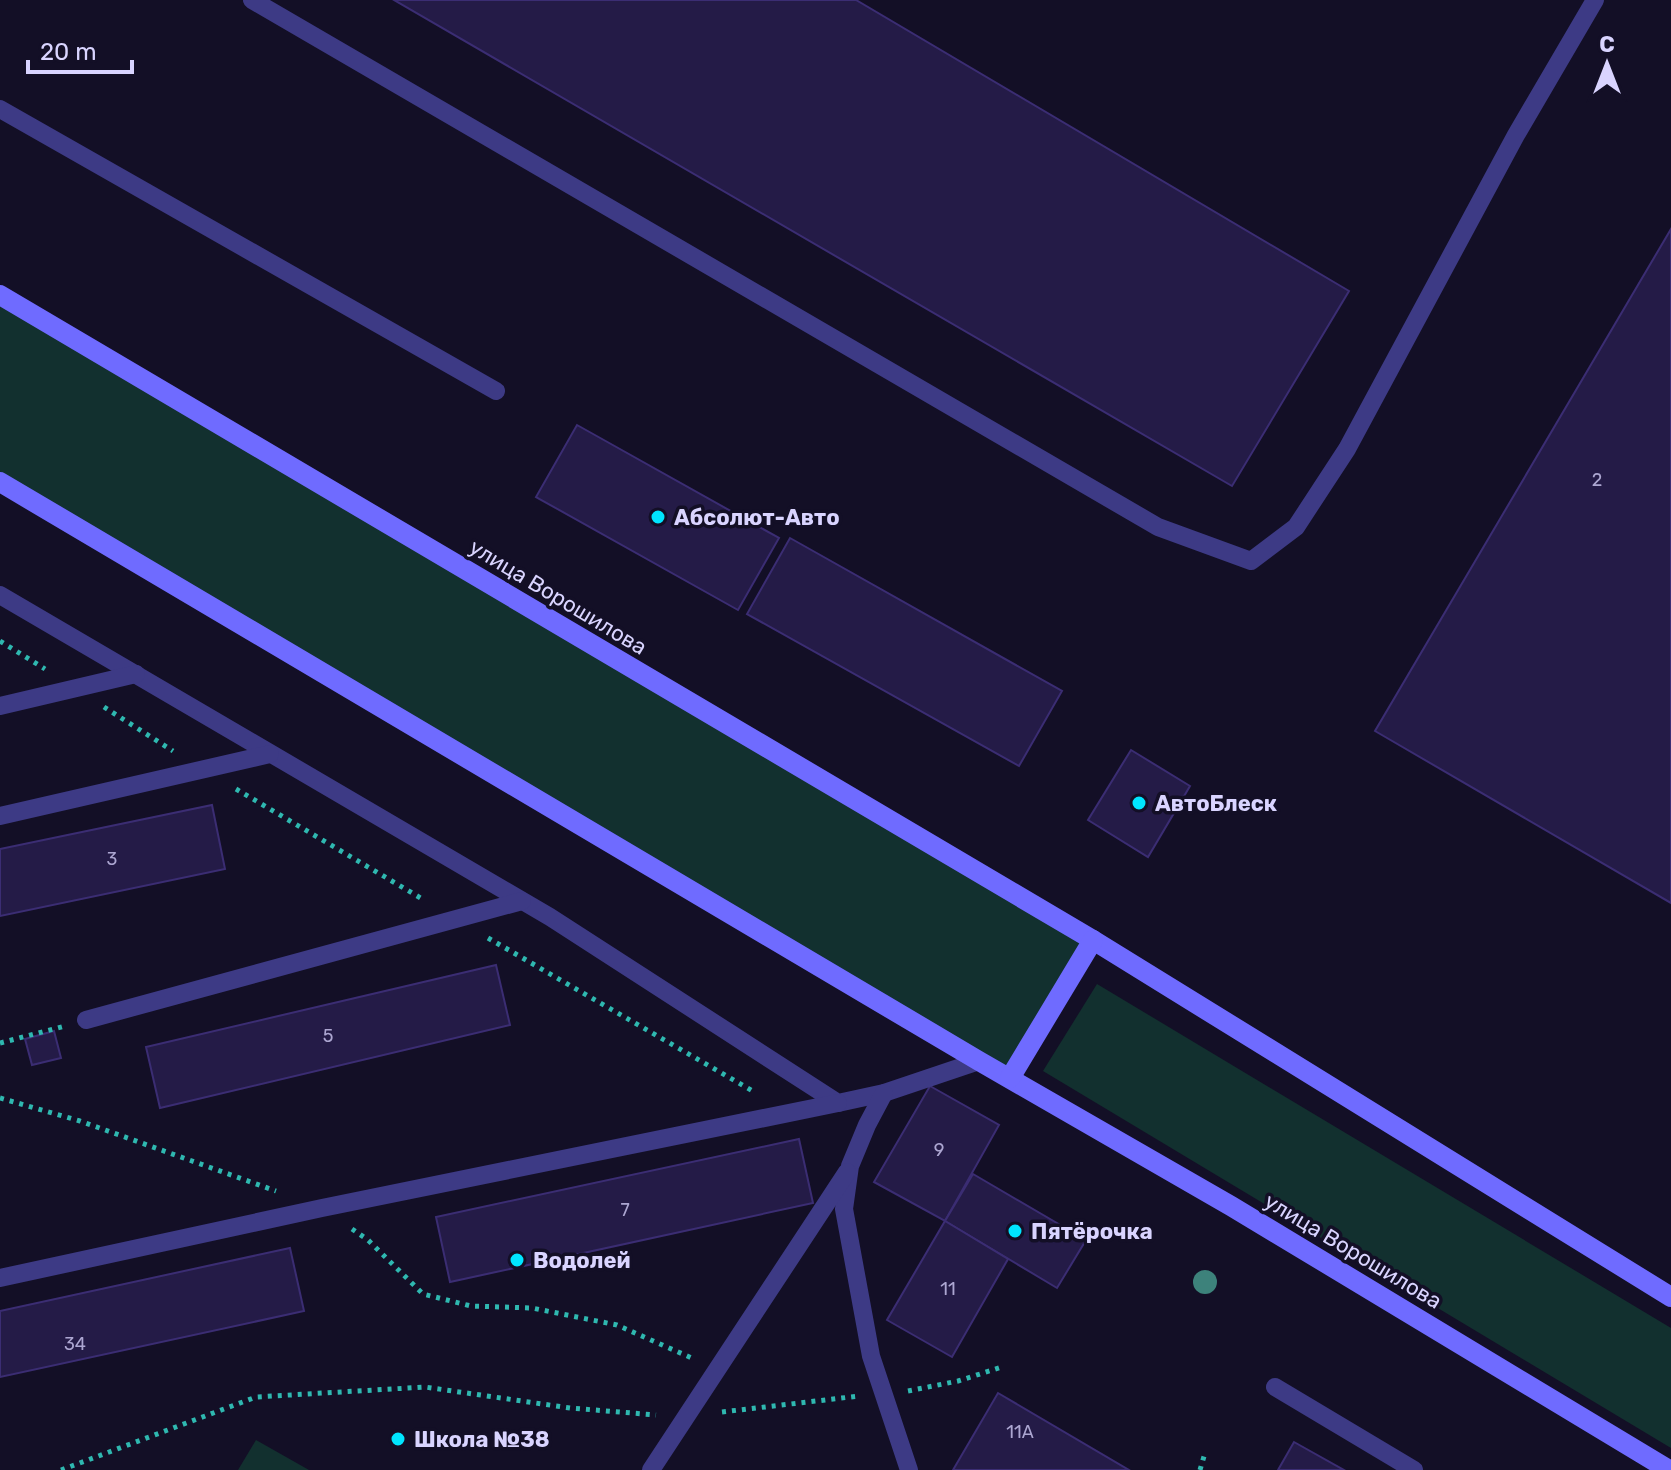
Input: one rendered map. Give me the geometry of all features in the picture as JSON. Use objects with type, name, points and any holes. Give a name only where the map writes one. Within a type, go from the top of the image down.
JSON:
[{"type":"main road","name":"улица Ворошилова","points":[[0,295],[1093,940],[1671,1297]]},
{"type":"main road","name":"улица Ворошилова","points":[[0,482],[979,1061],[1231,1206],[1669,1470]]},
{"type":"main road","points":[[1010,1078],[1093,940]]},
{"type":"lane","points":[[252,0],[1158,527],[1251,561],[1296,527],[1347,449],[1516,135],[1595,0]]},
{"type":"lane","points":[[0,109],[496,391]]},
{"type":"lane","points":[[0,595],[522,901],[838,1103]]},
{"type":"lane","points":[[0,706],[136,674]]},
{"type":"lane","points":[[0,816],[270,754]]},
{"type":"lane","points":[[86,1020],[522,901]]},
{"type":"lane","points":[[0,1278],[322,1208],[884,1093],[979,1061]]},
{"type":"lane","points":[[651,1470],[850,1166],[884,1093]]},
{"type":"lane","points":[[850,1166],[844,1209],[871,1356],[909,1470]]},
{"type":"lane","points":[[1275,1387],[1414,1470]]},
{"type":"path","points":[[0,641],[203,769],[791,1113]]},
{"type":"path","points":[[0,1043],[86,1020]]},
{"type":"path","points":[[0,1098],[80,1121],[278,1192]]},
{"type":"path","points":[[322,1208],[368,1240],[423,1294],[471,1306],[532,1308],[617,1325],[717,1370]]},
{"type":"path","points":[[61,1470],[256,1397],[425,1387],[570,1408],[686,1417],[908,1391],[958,1381],[1002,1367]]},
{"type":"path","points":[[1200,1470],[1205,1453]]},
{"type":"green space","points":[[0,295],[1093,940],[1010,1078],[0,482]]},
{"type":"green space","points":[[1097,984],[1671,1328],[1671,1448],[1043,1071]]},
{"type":"green space","points":[[256,1440],[309,1470],[238,1470]]},
{"type":"building","points":[[394,0],[856,0],[1349,291],[1232,486]]},
{"type":"building","points":[[1671,229],[1671,903],[1375,731]]},
{"type":"building","name":"Абсолют-Авто","points":[[577,425],[779,538],[738,610],[536,497]]},
{"type":"building","points":[[790,538],[1062,691],[1019,766],[747,614]]},
{"type":"building","name":"АвтоБлеск","points":[[1131,750],[1190,786],[1148,857],[1088,820]]},
{"type":"building","points":[[212,805],[225,869],[0,916],[0,849]]},
{"type":"building","points":[[496,965],[510,1025],[160,1108],[146,1047]]},
{"type":"building","points":[[54,1031],[61,1058],[32,1065],[25,1039]]},
{"type":"building","points":[[930,1086],[999,1125],[945,1221],[874,1182]]},
{"type":"building","points":[[799,1139],[813,1203],[450,1282],[436,1217]]},
{"type":"building","name":"Пятёрочка","points":[[973,1174],[1086,1240],[1057,1288],[945,1221]]},
{"type":"building","points":[[945,1221],[1008,1259],[952,1357],[887,1320]]},
{"type":"building","points":[[290,1248],[304,1311],[0,1377],[0,1311]]},
{"type":"building","points":[[998,1393],[1129,1470],[953,1470]]},
{"type":"building","points":[[1294,1442],[1344,1470],[1278,1470]]},
{"type":"place","name":"Абсолют-Авто","points":[[658,517]]},
{"type":"place","name":"АвтоБлеск","points":[[1139,803]]},
{"type":"place","name":"Пятёрочка","points":[[1015,1231]]},
{"type":"place","name":"Водолей","points":[[517,1260]]},
{"type":"place","name":"Школа №38","points":[[398,1439]]}]
